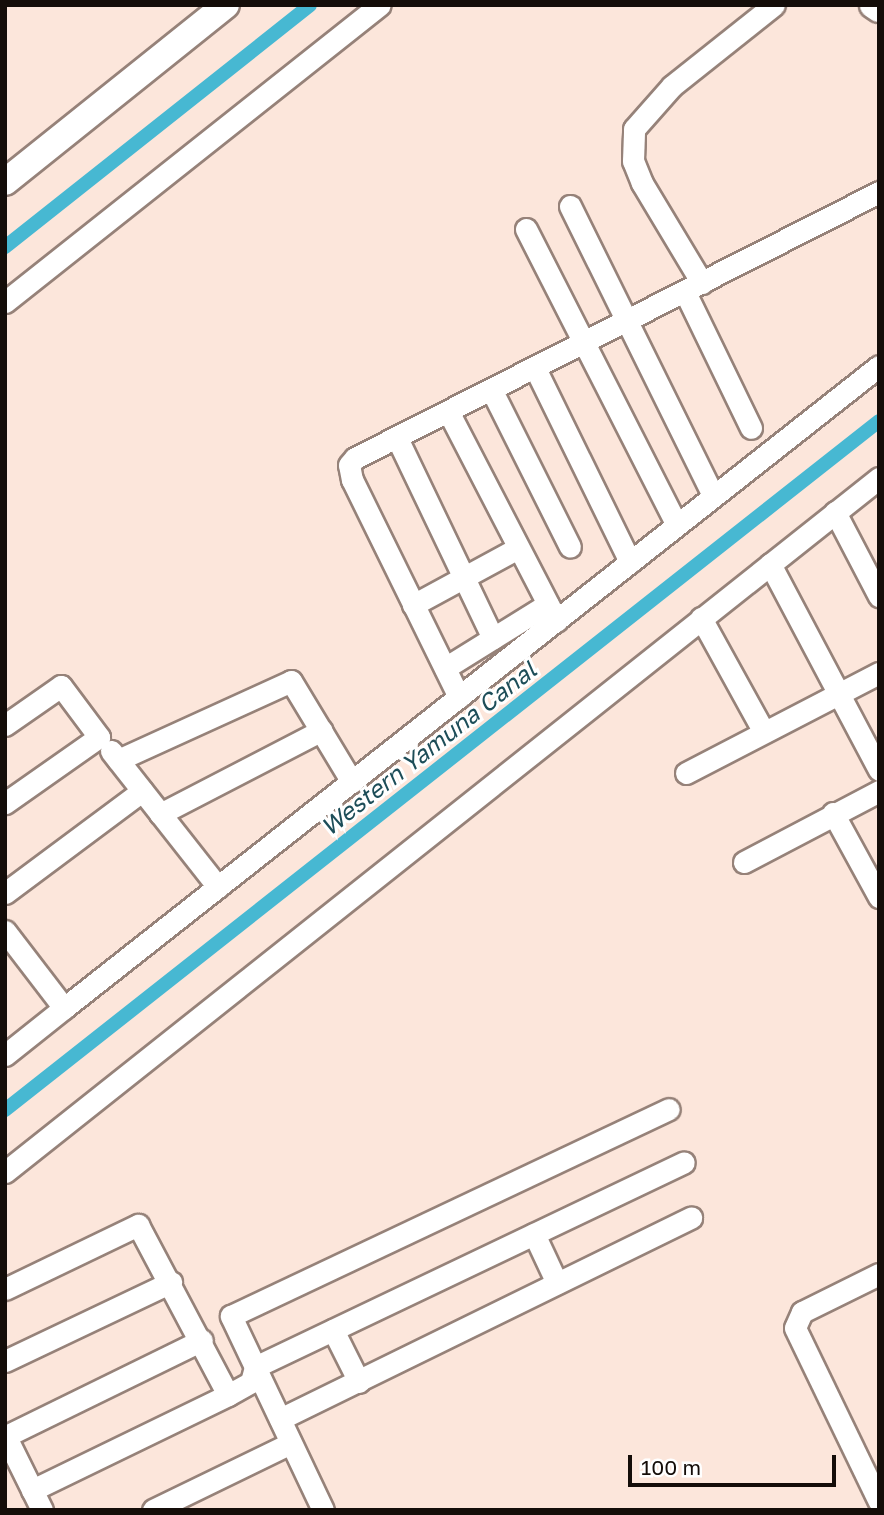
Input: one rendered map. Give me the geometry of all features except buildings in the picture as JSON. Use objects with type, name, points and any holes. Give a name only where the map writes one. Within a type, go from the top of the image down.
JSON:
[{"type":"main road","points":[[5,182],[226,5]]},
{"type":"main road","points":[[873,5],[879,9]]},
{"type":"street","points":[[5,302],[380,5]]},
{"type":"street","points":[[751,428],[693,288],[633,161],[634,130],[672,86],[774,5]]},
{"type":"street","points":[[459,697],[349,472],[355,458],[449,413],[879,192]]},
{"type":"street","points":[[570,206],[713,495]]},
{"type":"street","points":[[526,229],[677,525]]},
{"type":"street","points":[[445,668],[493,638],[552,612],[630,562],[879,366]]},
{"type":"street","points":[[535,368],[630,562]]},
{"type":"street","points":[[492,391],[570,547]]},
{"type":"street","points":[[449,413],[552,612]]},
{"type":"street","points":[[397,438],[493,638]]},
{"type":"street","points":[[5,1172],[879,478]]},
{"type":"street","points":[[835,512],[879,596]]},
{"type":"street","points":[[413,605],[518,548]]},
{"type":"street","points":[[770,564],[879,770]]},
{"type":"street","points":[[5,1055],[459,697],[552,612]]},
{"type":"street","points":[[701,618],[764,732]]},
{"type":"street","points":[[686,773],[879,673]]},
{"type":"street","points":[[118,760],[284,681],[296,685],[352,782]]},
{"type":"street","points":[[5,725],[61,686],[218,887]]},
{"type":"street","points":[[160,814],[322,730]]},
{"type":"street","points":[[5,803],[99,737]]},
{"type":"street","points":[[5,892],[142,791]]},
{"type":"street","points":[[744,862],[879,791]]},
{"type":"street","points":[[833,813],[879,897]]},
{"type":"street","points":[[5,931],[64,1008]]},
{"type":"street","points":[[323,1510],[231,1316],[668,1109]]},
{"type":"street","points":[[32,1490],[228,1395],[251,1382],[255,1367],[684,1162]]},
{"type":"street","points":[[280,1419],[691,1218]]},
{"type":"street","points":[[5,1289],[138,1225],[172,1282],[228,1395]]},
{"type":"street","points":[[534,1234],[557,1283]]},
{"type":"street","points":[[879,1274],[802,1312],[795,1328],[879,1502]]},
{"type":"street","points":[[5,1361],[172,1282]]},
{"type":"street","points":[[333,1330],[359,1382]]},
{"type":"street","points":[[42,1510],[5,1435],[202,1340]]},
{"type":"street","points":[[153,1510],[291,1443]]},
{"type":"waterway","points":[[5,247],[310,5]]},
{"type":"waterway","name":"Western Yamuna Canal","points":[[5,1110],[879,421]]}]
